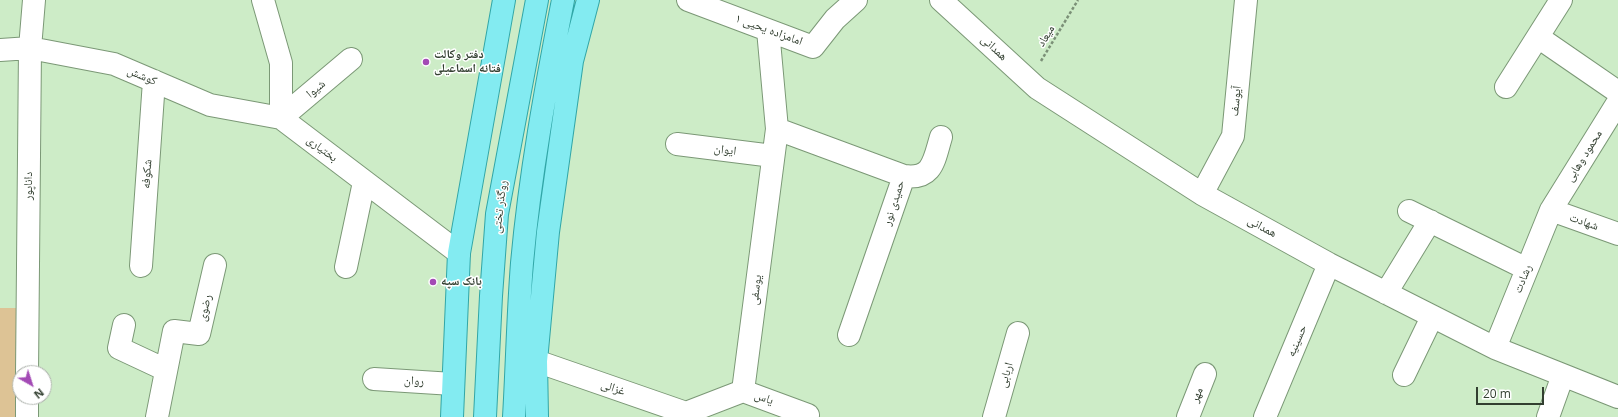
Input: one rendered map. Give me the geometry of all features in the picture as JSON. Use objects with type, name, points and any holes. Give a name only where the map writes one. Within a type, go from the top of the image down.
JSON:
[{"type":"main road","points":[[451,413],[459,253],[504,0]]},
{"type":"main road","name":"روگذر تختی","points":[[485,417],[497,214],[537,0]]},
{"type":"main road","points":[[514,417],[522,263],[531,186],[545,88],[563,0]]},
{"type":"main road","points":[[537,416],[536,361],[548,232],[572,61],[588,0]]},
{"type":"street","name":"داناپور","points":[[27,365],[30,48],[34,0]]},
{"type":"street","points":[[263,0],[280,63],[280,118]]},
{"type":"street","name":"امامزاده یحیی ۱","points":[[688,0],[814,47],[835,19],[856,0]]},
{"type":"street","name":"همدانی","points":[[941,0],[1038,88],[1202,194],[1329,264],[1495,348],[1618,397]]},
{"type":"street","name":"آیوسف","points":[[1202,194],[1233,136],[1246,0]]},
{"type":"street","points":[[1506,88],[1561,0]]},
{"type":"street","name":"یوسفی","points":[[743,391],[777,129],[768,30]]},
{"type":"street","points":[[1538,37],[1618,92]]},
{"type":"street","name":"کوشش","points":[[0,50],[30,48],[114,64],[210,105],[280,118]]},
{"type":"street","name":"شیوا","points":[[280,118],[351,59]]},
{"type":"street","name":"شکوفه","points":[[141,266],[154,81]]},
{"type":"street","name":"محمود وهابی","points":[[1551,210],[1618,102]]},
{"type":"street","name":"بختیاری","points":[[280,118],[459,253]]},
{"type":"street","name":"حمیدی نور","points":[[777,129],[904,176],[849,335]]},
{"type":"street","points":[[904,176],[916,178],[926,173],[933,163],[940,137]]},
{"type":"street","name":"ایوان","points":[[678,144],[773,156]]},
{"type":"street","points":[[346,267],[364,182]]},
{"type":"street","points":[[1409,210],[1527,269]]},
{"type":"street","name":"شهادت","points":[[1551,210],[1618,234]]},
{"type":"street","name":"رشادت","points":[[1495,348],[1551,210]]},
{"type":"street","points":[[1386,293],[1430,221]]},
{"type":"street","name":"حسینیه","points":[[1265,417],[1329,264]]},
{"type":"street","name":"رضوی","points":[[157,417],[174,332],[199,334],[215,265]]},
{"type":"street","points":[[1404,376],[1432,317]]},
{"type":"street","points":[[124,325],[119,348],[166,370]]},
{"type":"street","name":"اربابی","points":[[994,417],[1018,332]]},
{"type":"street","name":"غزالی","points":[[536,361],[687,415]]},
{"type":"street","name":"مهر","points":[[1188,417],[1206,374]]},
{"type":"street","points":[[1548,417],[1563,375]]},
{"type":"street","name":"روان","points":[[374,379],[453,384]]},
{"type":"street","points":[[687,415],[743,391]]},
{"type":"street","name":"یاس","points":[[743,391],[808,414]]},
{"type":"street","points":[[27,405],[27,417]]},
{"type":"path","name":"میعاد","points":[[1029,80],[1078,0]]},
{"type":"shaded area","points":[[0,308],[17,308],[17,365],[12,365],[12,405],[17,405],[17,417],[0,417]]},
{"type":"place","name":"دفتر وکالت فتانه اسماعیلی","points":[[426,62]]},
{"type":"place","name":"بانک سپه","points":[[433,282]]}]
